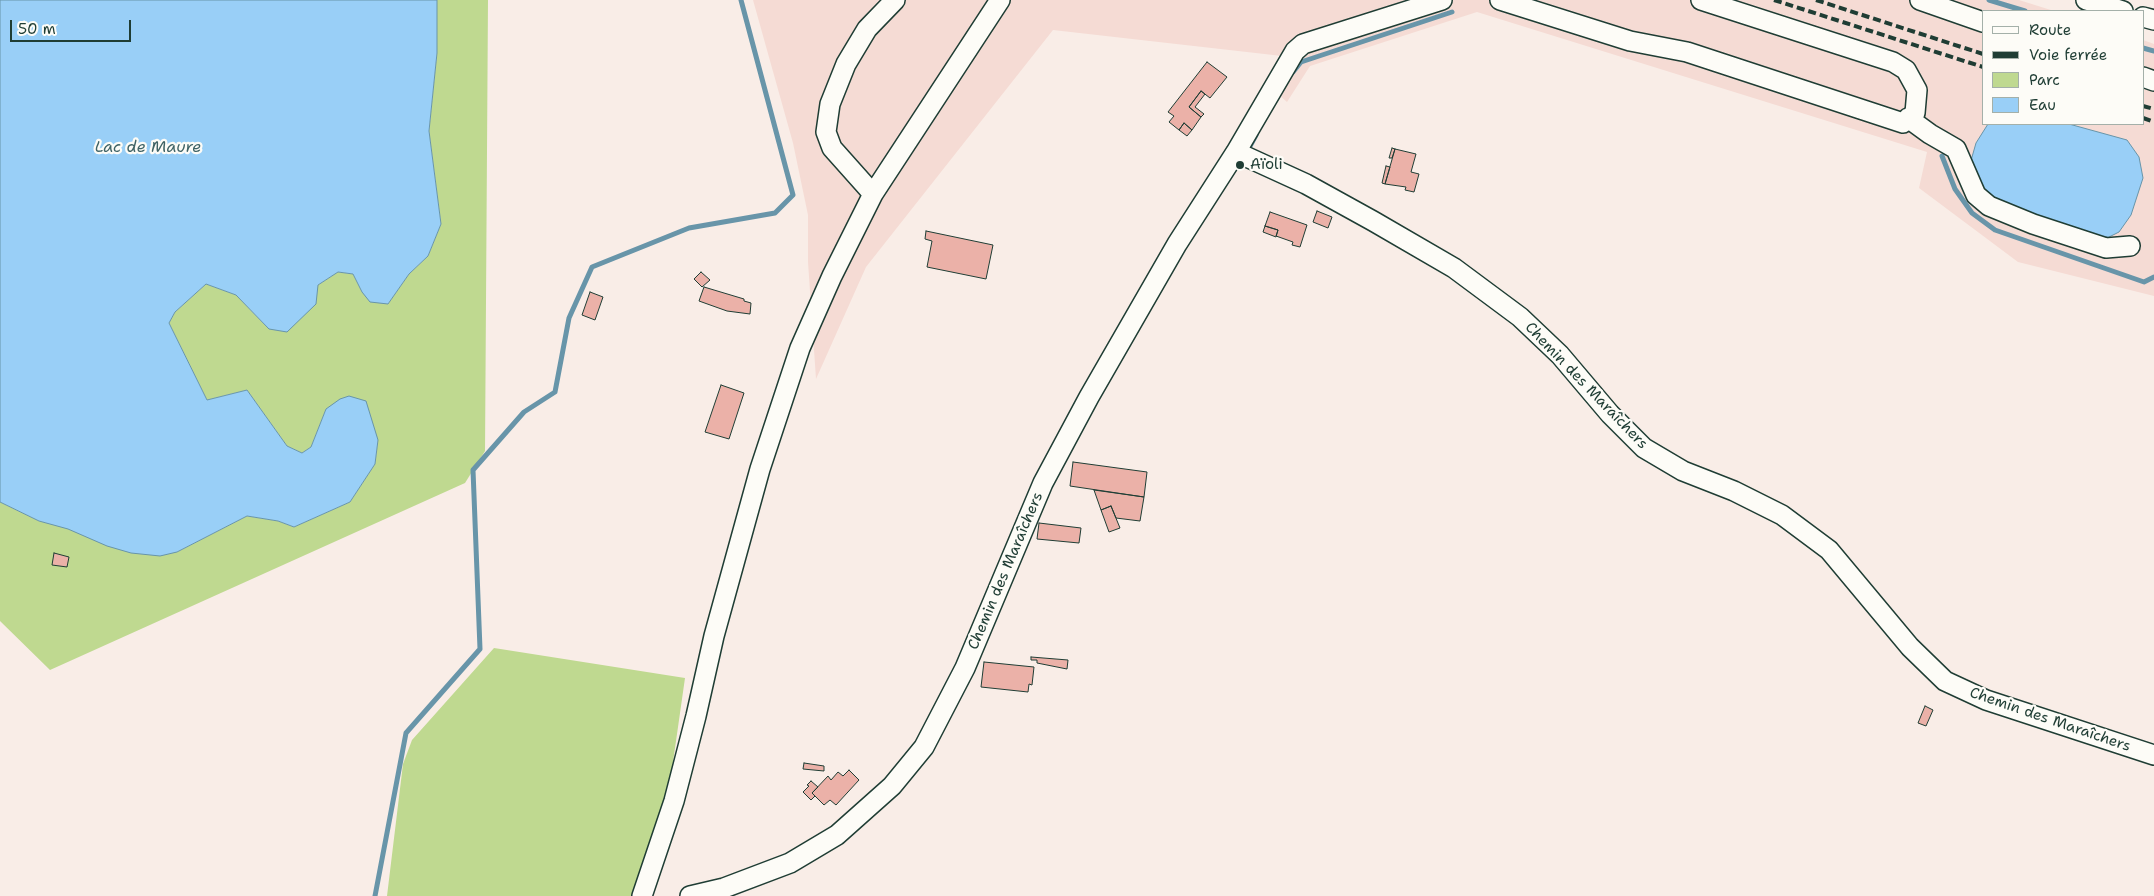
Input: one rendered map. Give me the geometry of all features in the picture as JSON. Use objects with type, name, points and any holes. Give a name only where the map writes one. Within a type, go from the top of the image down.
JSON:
[{"type":"street","points":[[873,194],[832,148],[826,132],[830,104],[846,64],[868,29],[895,0]]},
{"type":"street","points":[[642,896],[674,801],[714,636],[760,469],[800,348],[832,276],[873,194],[1000,0]]},
{"type":"street","name":"Chemin des Maraîchers","points":[[690,896],[724,888],[790,863],[837,835],[892,786],[924,747],[965,668],[1043,483],[1088,397],[1177,244],[1236,152],[1294,51],[1303,44],[1442,0]]},
{"type":"street","points":[[1500,0],[1630,40],[1687,52],[1903,123],[1915,113],[1917,90],[1906,70],[1893,62],[1701,0]]},
{"type":"street","points":[[1920,0],[1982,22]]},
{"type":"street","points":[[2086,0],[2121,10]]},
{"type":"street","points":[[1908,118],[1930,134],[1956,149],[1976,195],[1989,206],[2033,224],[2106,248],[2130,246]]},
{"type":"street","name":"Chemin des Maraîchers","points":[[1236,152],[1306,184],[1454,268],[1520,317],[1560,354],[1610,414],[1644,448],[1683,471],[1734,491],[1782,515],[1828,550],[1910,647],[1945,681],[1986,700],[2154,755]]},
{"type":"shaded area","points":[[753,0],[2019,0],[2051,10],[1982,10],[1982,125],[2144,125],[2144,40],[2154,44],[2154,296],[2018,262],[1919,188],[1927,152],[1477,12],[1310,66],[1287,102],[1278,94],[1282,56],[1053,30],[866,267],[816,379],[808,262],[808,215],[793,143]]},
{"type":"green space","points":[[437,0],[488,0],[485,451],[465,483],[50,670],[0,621],[0,502],[39,521],[177,552],[247,516],[278,521],[294,527],[350,502],[375,464],[378,440],[326,409],[311,447],[302,453],[287,446],[247,390],[207,400],[169,323],[175,312],[206,284],[236,295],[269,329],[318,285],[338,272],[353,274],[362,292],[388,304],[409,274],[428,256],[441,224],[429,131],[437,53]]},
{"type":"green space","points":[[494,648],[685,678],[667,804],[635,896],[387,896],[403,764],[412,740]]},
{"type":"water","name":"Lac de Maure","points":[[0,0],[437,0],[437,53],[429,131],[441,224],[428,256],[409,274],[388,304],[370,302],[362,292],[353,274],[338,272],[318,285],[316,304],[287,332],[269,329],[236,295],[206,284],[175,312],[169,323],[207,400],[247,390],[287,446],[302,453],[311,447],[326,409],[340,399],[349,396],[366,401],[378,440],[375,464],[350,502],[294,527],[278,521],[247,516],[177,552],[160,556],[131,553],[107,546],[68,529],[39,521],[0,502]]},
{"type":"water","points":[[1987,125],[2073,125],[2127,140],[2139,157],[2143,178],[2131,215],[2119,232],[2105,239],[1993,201],[1977,188],[1970,164],[1976,143]]},
{"type":"building","points":[[1207,62],[1227,77],[1210,98],[1201,91],[1189,107],[1201,117],[1192,130],[1184,123],[1179,130],[1169,122],[1174,116],[1168,112]]},
{"type":"building","points":[[1201,91],[1205,94],[1195,107],[1204,114],[1201,117],[1189,107]]},
{"type":"building","points":[[1184,123],[1192,130],[1187,136],[1179,130]]},
{"type":"building","points":[[1392,148],[1395,149],[1392,158],[1389,158]]},
{"type":"building","points":[[1395,149],[1416,154],[1411,172],[1419,174],[1414,192],[1405,190],[1406,187],[1385,184]]},
{"type":"building","points":[[1386,166],[1390,167],[1385,184],[1382,183]]},
{"type":"building","points":[[1317,211],[1332,217],[1328,228],[1313,222]]},
{"type":"building","points":[[1270,212],[1307,225],[1300,247],[1292,245],[1293,242],[1276,236],[1278,230],[1265,226]]},
{"type":"building","points":[[1265,226],[1278,230],[1276,237],[1263,232]]},
{"type":"building","points":[[926,231],[993,245],[986,279],[927,267],[932,241],[925,239]]},
{"type":"building","points":[[701,272],[710,280],[702,287],[694,279]]},
{"type":"building","points":[[704,287],[744,299],[744,301],[751,303],[750,314],[727,311],[699,301]]},
{"type":"building","points":[[590,292],[603,297],[595,320],[582,315]]},
{"type":"building","points":[[721,385],[744,393],[729,439],[705,432]]},
{"type":"building","points":[[1073,462],[1147,472],[1144,497],[1070,486]]},
{"type":"building","points":[[1094,490],[1144,497],[1140,521],[1116,518],[1111,506],[1101,510]]},
{"type":"building","points":[[1111,506],[1120,528],[1109,532],[1101,510]]},
{"type":"building","points":[[1039,523],[1081,528],[1079,543],[1037,539]]},
{"type":"building","points":[[54,553],[69,557],[67,567],[52,565]]},
{"type":"building","points":[[1031,657],[1068,660],[1067,669],[1037,663],[1037,660],[1031,660]]},
{"type":"building","points":[[984,662],[1034,667],[1032,685],[1029,684],[1028,692],[981,687]]},
{"type":"building","points":[[1925,706],[1933,710],[1926,726],[1918,723]]},
{"type":"building","points":[[804,763],[824,766],[824,771],[803,769]]},
{"type":"building","points":[[849,770],[859,780],[836,805],[830,800],[824,805],[812,793],[828,776],[831,780],[838,772],[843,776]]},
{"type":"building","points":[[811,781],[818,787],[812,793],[815,796],[811,800],[803,792]]},
{"type":"waterway","points":[[375,896],[406,733],[480,649],[473,470],[524,412],[555,392],[569,318],[592,267],[689,228],[775,213],[793,195],[741,0]]},
{"type":"waterway","points":[[1989,0],[2022,10]]},
{"type":"waterway","points":[[1293,72],[1301,62],[1452,12]]},
{"type":"waterway","points":[[2144,48],[2154,51]]},
{"type":"waterway","points":[[1249,148],[1256,135]]},
{"type":"waterway","points":[[1942,156],[1955,189],[1972,213],[1995,230],[2144,282],[2154,277]]},
{"type":"railway","points":[[1774,0],[1982,67]]},
{"type":"railway","points":[[1816,0],[1982,54]]},
{"type":"railway","points":[[2144,106],[2154,109]]},
{"type":"railway","points":[[2144,118],[2154,122]]},
{"type":"place","name":"Aïoli","points":[[1240,165]]}]
